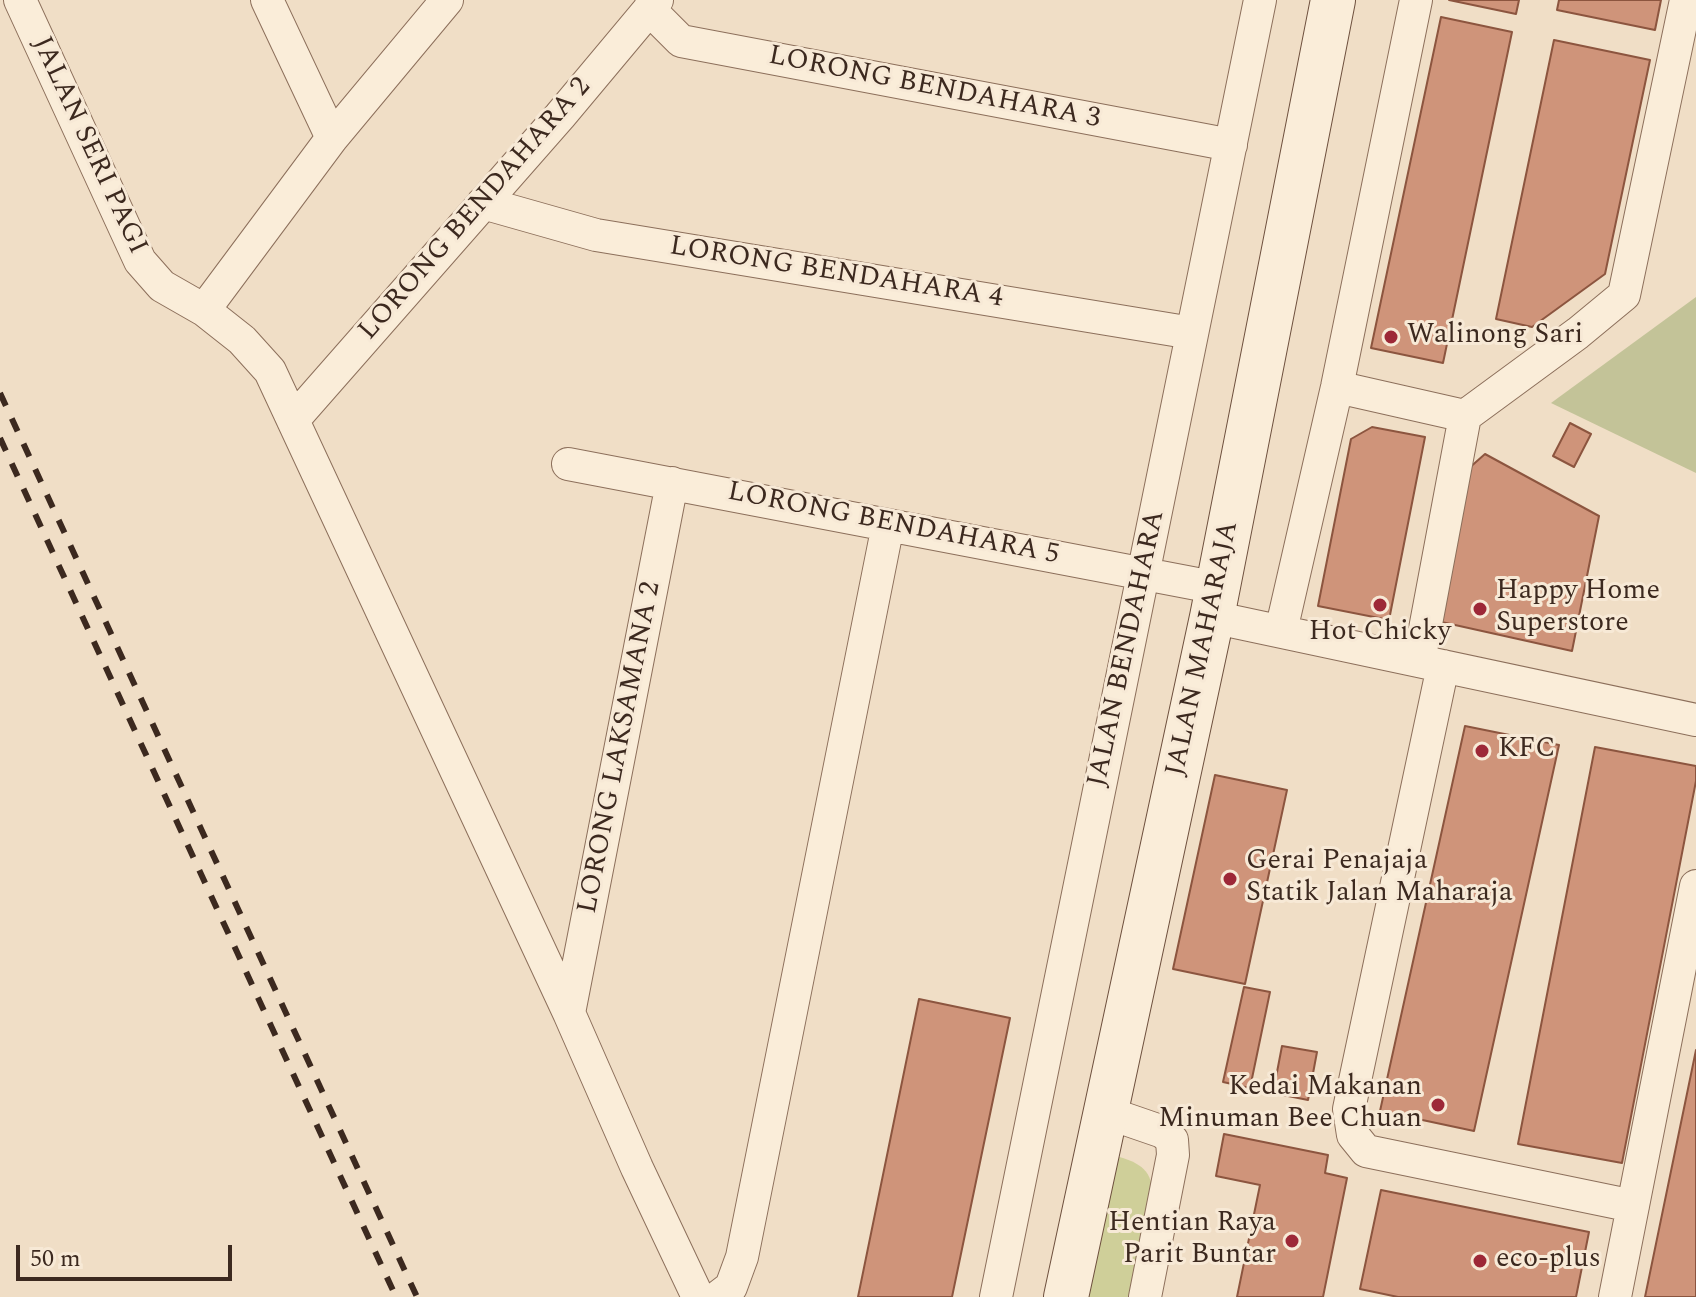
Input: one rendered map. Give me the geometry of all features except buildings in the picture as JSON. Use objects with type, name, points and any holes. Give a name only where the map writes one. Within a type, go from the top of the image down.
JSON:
[{"type":"street","name":"JALAN SERI PAGI","points":[[20,0],[140,261],[162,286],[204,310],[242,340],[270,371],[698,1297]]},
{"type":"street","points":[[267,0],[332,138]]},
{"type":"street","points":[[204,310],[332,138],[447,0]]},
{"type":"street","name":"JALAN BENDAHARA","points":[[996,1297],[1260,0]]},
{"type":"street","name":"JALAN MAHARAJA","points":[[1066,1297],[1215,602],[1333,0]]},
{"type":"street","points":[[1281,631],[1337,387],[1416,0]]},
{"type":"street","points":[[1633,1206],[1366,1151],[1353,1135],[1349,1109],[1431,663],[1465,416],[1624,295],[1686,0]]},
{"type":"street","name":"LORONG BENDAHARA 3","points":[[653,5],[681,41],[1231,145]]},
{"type":"street","name":"LORONG BENDAHARA 2","points":[[294,419],[560,116],[653,5]]},
{"type":"street","name":"LORONG BENDAHARA 4","points":[[483,203],[596,235],[1192,333]]},
{"type":"street","points":[[1337,387],[1465,416]]},
{"type":"street","name":"LORONG BENDAHARA 5","points":[[568,464],[1143,573],[1281,631],[1696,720]]},
{"type":"street","name":"LORONG LAKSAMANA 2","points":[[569,1013],[672,483]]},
{"type":"street","points":[[718,1297],[731,1287],[742,1257],[888,525]]},
{"type":"street","points":[[1615,1297],[1696,886]]},
{"type":"street","points":[[1105,1112],[1163,1132],[1172,1140],[1173,1155],[1145,1297]]},
{"type":"green space","points":[[1696,297],[1696,473],[1551,403]]},
{"type":"green space","points":[[1112,1155],[1144,1169],[1152,1188],[1129,1297],[1084,1297]]},
{"type":"railway","points":[[0,393],[417,1297]]},
{"type":"railway","points":[[0,438],[396,1297]]},
{"type":"place","name":"Walinong Sari","points":[[1391,337]]},
{"type":"place","name":"Hot Chicky","points":[[1380,605]]},
{"type":"place","name":"Happy Home Superstore","points":[[1480,609]]},
{"type":"place","name":"KFC","points":[[1482,751]]},
{"type":"place","name":"Gerai Penajaja Statik Jalan Maharaja","points":[[1230,879]]},
{"type":"place","name":"Kedai Makanan Minuman Bee Chuan","points":[[1438,1105]]},
{"type":"place","name":"Hentian Raya Parit Buntar","points":[[1292,1241]]},
{"type":"place","name":"eco-plus","points":[[1480,1261]]}]
